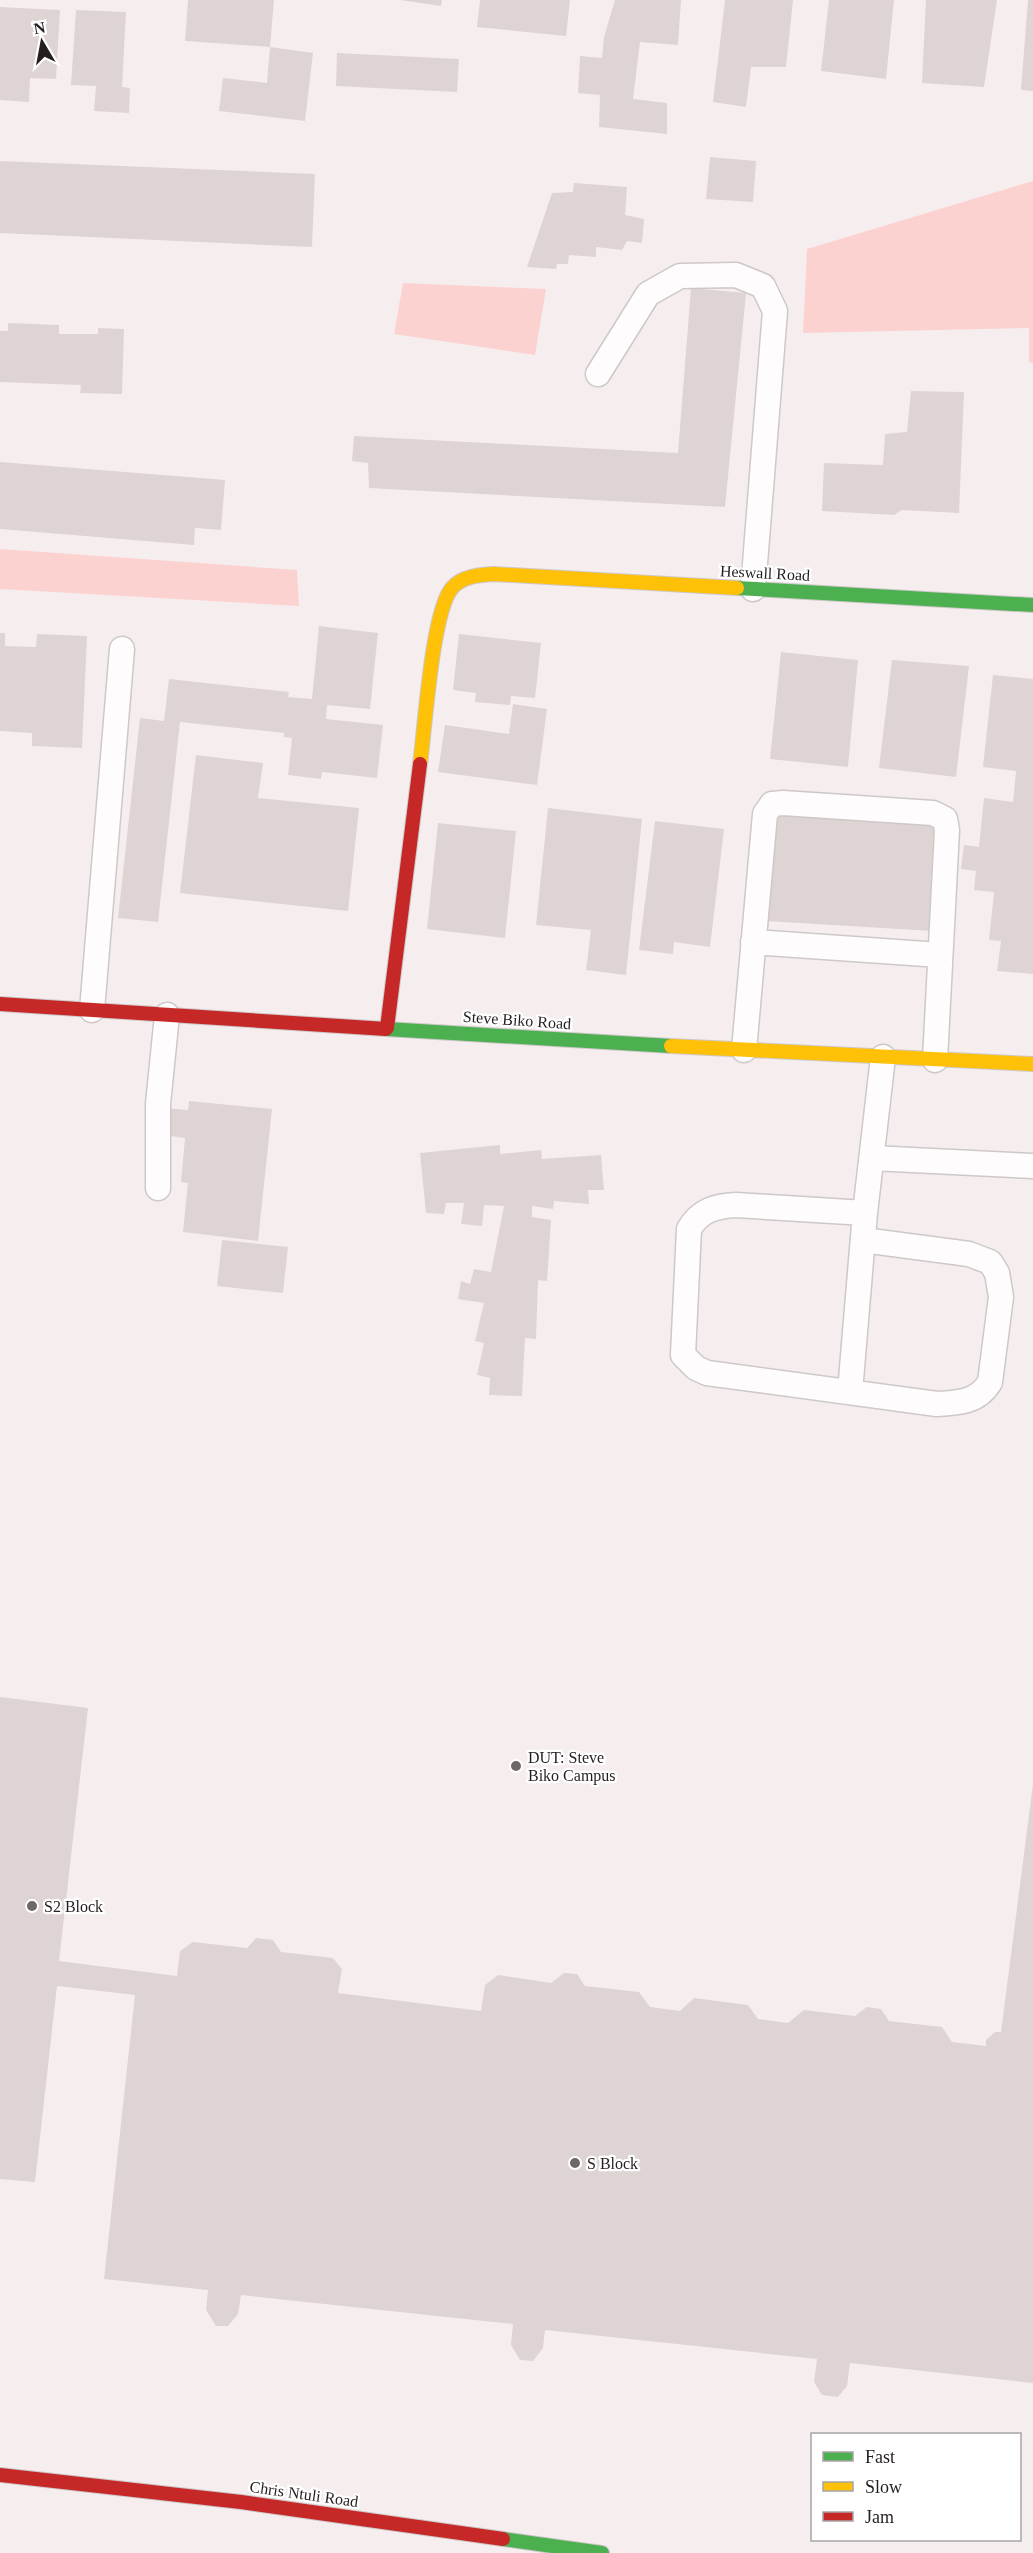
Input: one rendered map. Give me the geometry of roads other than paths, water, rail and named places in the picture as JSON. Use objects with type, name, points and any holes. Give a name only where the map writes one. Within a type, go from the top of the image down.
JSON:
[{"type":"street","name":"Heswall Road","points":[[387,1028],[439,616],[445,596],[462,579],[494,574],[1033,605]]},
{"type":"street","name":"Steve Biko Road","points":[[0,1004],[744,1050],[1033,1064]]},
{"type":"street","name":"Chris Ntuli Road","points":[[0,2475],[241,2502],[602,2553]]},
{"type":"lane","points":[[598,374],[648,294],[680,276],[736,275],[763,286],[775,311],[753,589]]},
{"type":"lane","points":[[92,1010],[122,649]]},
{"type":"lane","points":[[744,1050],[765,814],[769,806],[783,803],[943,815],[947,824],[935,1060]]},
{"type":"lane","points":[[753,942],[940,956]]},
{"type":"lane","points":[[158,1188],[158,1104],[167,1014]]},
{"type":"lane","points":[[850,1392],[865,1213],[883,1057]]},
{"type":"lane","points":[[872,1158],[1033,1166]]},
{"type":"lane","points":[[863,1240],[919,1246],[983,1258],[990,1262],[997,1273],[1001,1297],[990,1382],[984,1391],[971,1400],[937,1404],[707,1373],[689,1362],[681,1348],[689,1229],[699,1216],[719,1206],[865,1213]]},
{"type":"place","name":"DUT: Steve Biko Campus","points":[[516,1766]]},
{"type":"place","name":"S2 Block","points":[[32,1906]]},
{"type":"place","name":"S Block","points":[[575,2163]]}]
